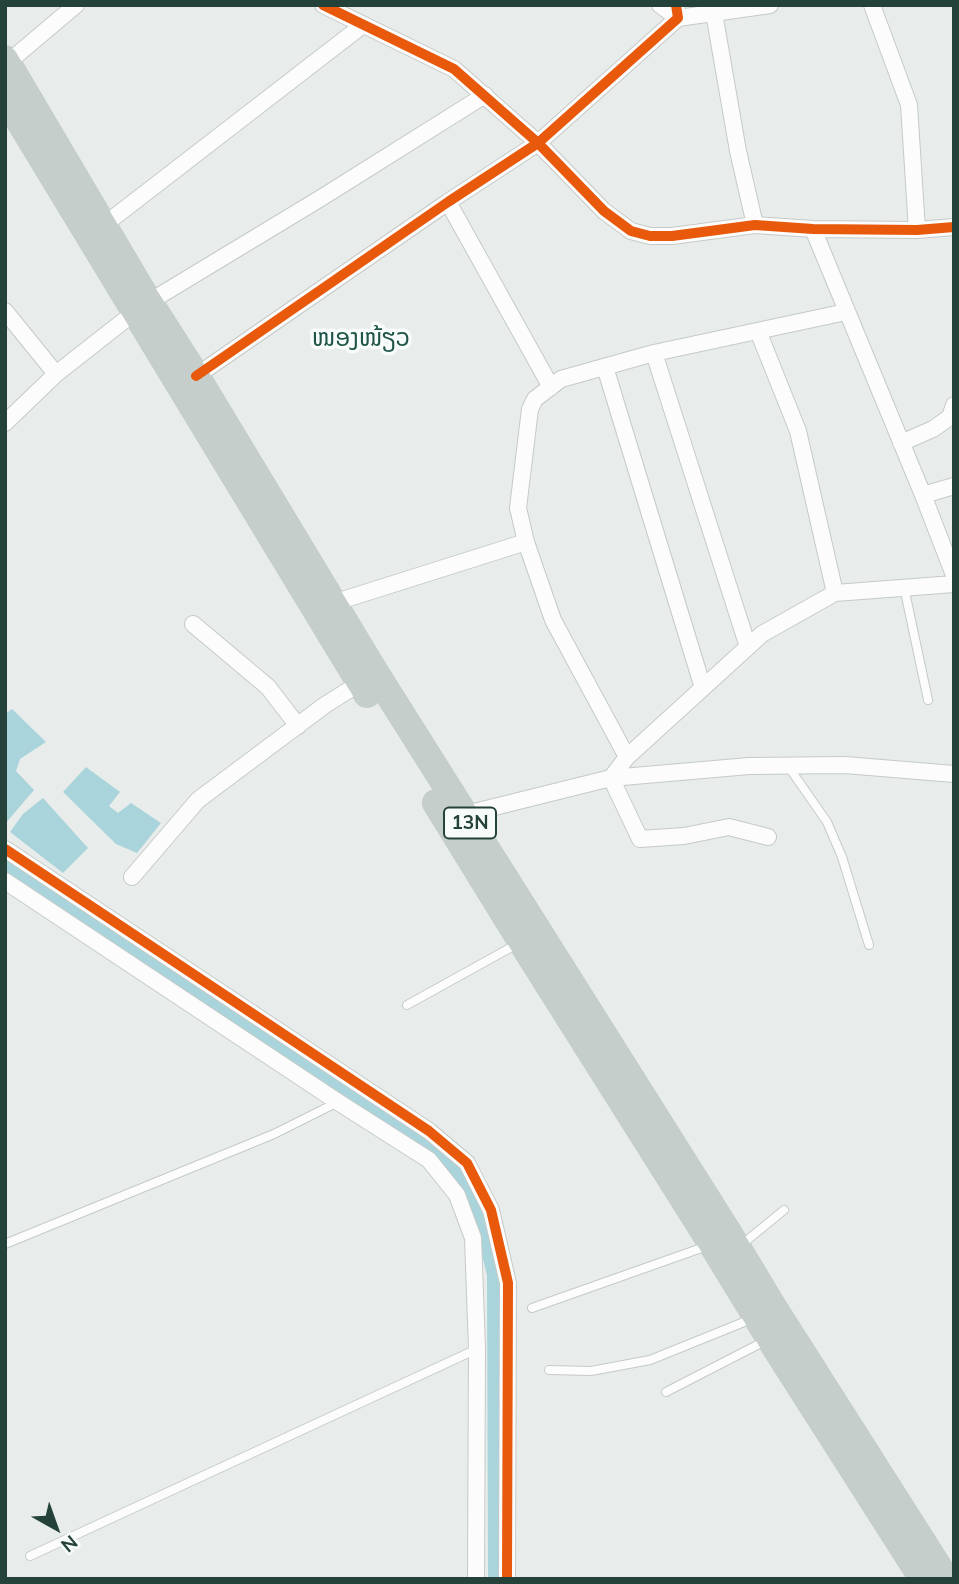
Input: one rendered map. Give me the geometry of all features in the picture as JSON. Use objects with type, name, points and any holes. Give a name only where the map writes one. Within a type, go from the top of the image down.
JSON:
[{"type":"highway","name":"13N","points":[[6,63],[104,225],[142,307],[196,376],[376,674],[521,941],[725,1246],[779,1318],[946,1579]]},
{"type":"highway","name":"13N","points":[[5,97],[142,307],[360,683],[455,816],[725,1246],[763,1328],[923,1579]]},
{"type":"street","points":[[6,63],[76,5]]},
{"type":"street","points":[[323,5],[454,69],[538,143],[604,211],[631,230],[650,236],[672,236],[755,225],[813,229],[918,230],[954,227]]},
{"type":"street","points":[[660,5],[677,11],[714,13],[770,5]]},
{"type":"street","points":[[872,5],[909,105],[918,230]]},
{"type":"street","points":[[196,376],[538,143],[677,11]]},
{"type":"street","points":[[714,13],[738,151],[755,225]]},
{"type":"street","points":[[104,225],[363,24]]},
{"type":"street","points":[[5,423],[56,374],[142,307],[485,95]]},
{"type":"street","points":[[448,202],[551,387]]},
{"type":"street","points":[[813,229],[954,575]]},
{"type":"street","points":[[5,311],[56,374]]},
{"type":"street","points":[[626,757],[553,620],[526,541],[518,508],[530,409],[535,399],[561,379],[654,353],[846,312]]},
{"type":"street","points":[[758,331],[797,431],[835,593]]},
{"type":"street","points":[[654,353],[748,647]]},
{"type":"street","points":[[605,367],[703,688]]},
{"type":"street","points":[[901,443],[933,429],[950,417],[954,405]]},
{"type":"street","points":[[923,495],[954,486]]},
{"type":"street","points":[[333,603],[526,541]]},
{"type":"street","points":[[611,778],[626,757],[762,635],[835,593],[954,584]]},
{"type":"street","points":[[193,624],[268,687],[298,726]]},
{"type":"street","points":[[132,877],[198,800],[360,683]]},
{"type":"street","points":[[455,816],[611,778],[749,766],[845,765],[954,774]]},
{"type":"street","points":[[611,778],[640,839],[684,836],[729,827],[768,837]]},
{"type":"street","points":[[5,849],[429,1131],[467,1163],[491,1210],[508,1283],[507,1579]]},
{"type":"street","points":[[5,880],[429,1160],[457,1195],[473,1238],[477,1349],[476,1579]]},
{"type":"lane","points":[[904,587],[928,699]]},
{"type":"lane","points":[[788,766],[827,821],[842,857],[869,945]]},
{"type":"lane","points":[[407,1005],[521,941]]},
{"type":"lane","points":[[5,1244],[274,1134],[338,1102]]},
{"type":"lane","points":[[532,1308],[725,1246],[784,1209]]},
{"type":"lane","points":[[549,1370],[591,1371],[650,1360],[763,1328]]},
{"type":"lane","points":[[666,1392],[763,1328]]},
{"type":"lane","points":[[30,1556],[477,1349]]},
{"type":"water","points":[[12,709],[46,742],[20,759],[16,771],[34,790],[5,824],[5,714]]},
{"type":"water","points":[[86,767],[120,792],[109,806],[118,813],[131,803],[161,823],[137,853],[116,844],[63,792]]},
{"type":"water","points":[[43,798],[88,848],[63,873],[10,832],[23,814]]},
{"type":"waterway","points":[[5,865],[412,1132],[457,1173],[481,1220],[495,1274],[496,1579]]},
{"type":"cycle path","points":[[323,5],[454,69],[538,143],[604,211],[631,231],[650,236],[672,236],[755,225],[813,229],[917,230],[954,227]]},
{"type":"cycle path","points":[[196,376],[538,143],[678,18],[676,5]]},
{"type":"cycle path","points":[[5,849],[429,1131],[467,1163],[491,1210],[508,1283],[507,1579]]},
{"type":"district","name":"ໜອງໜ້ຽວ","points":[[361,339]]}]
